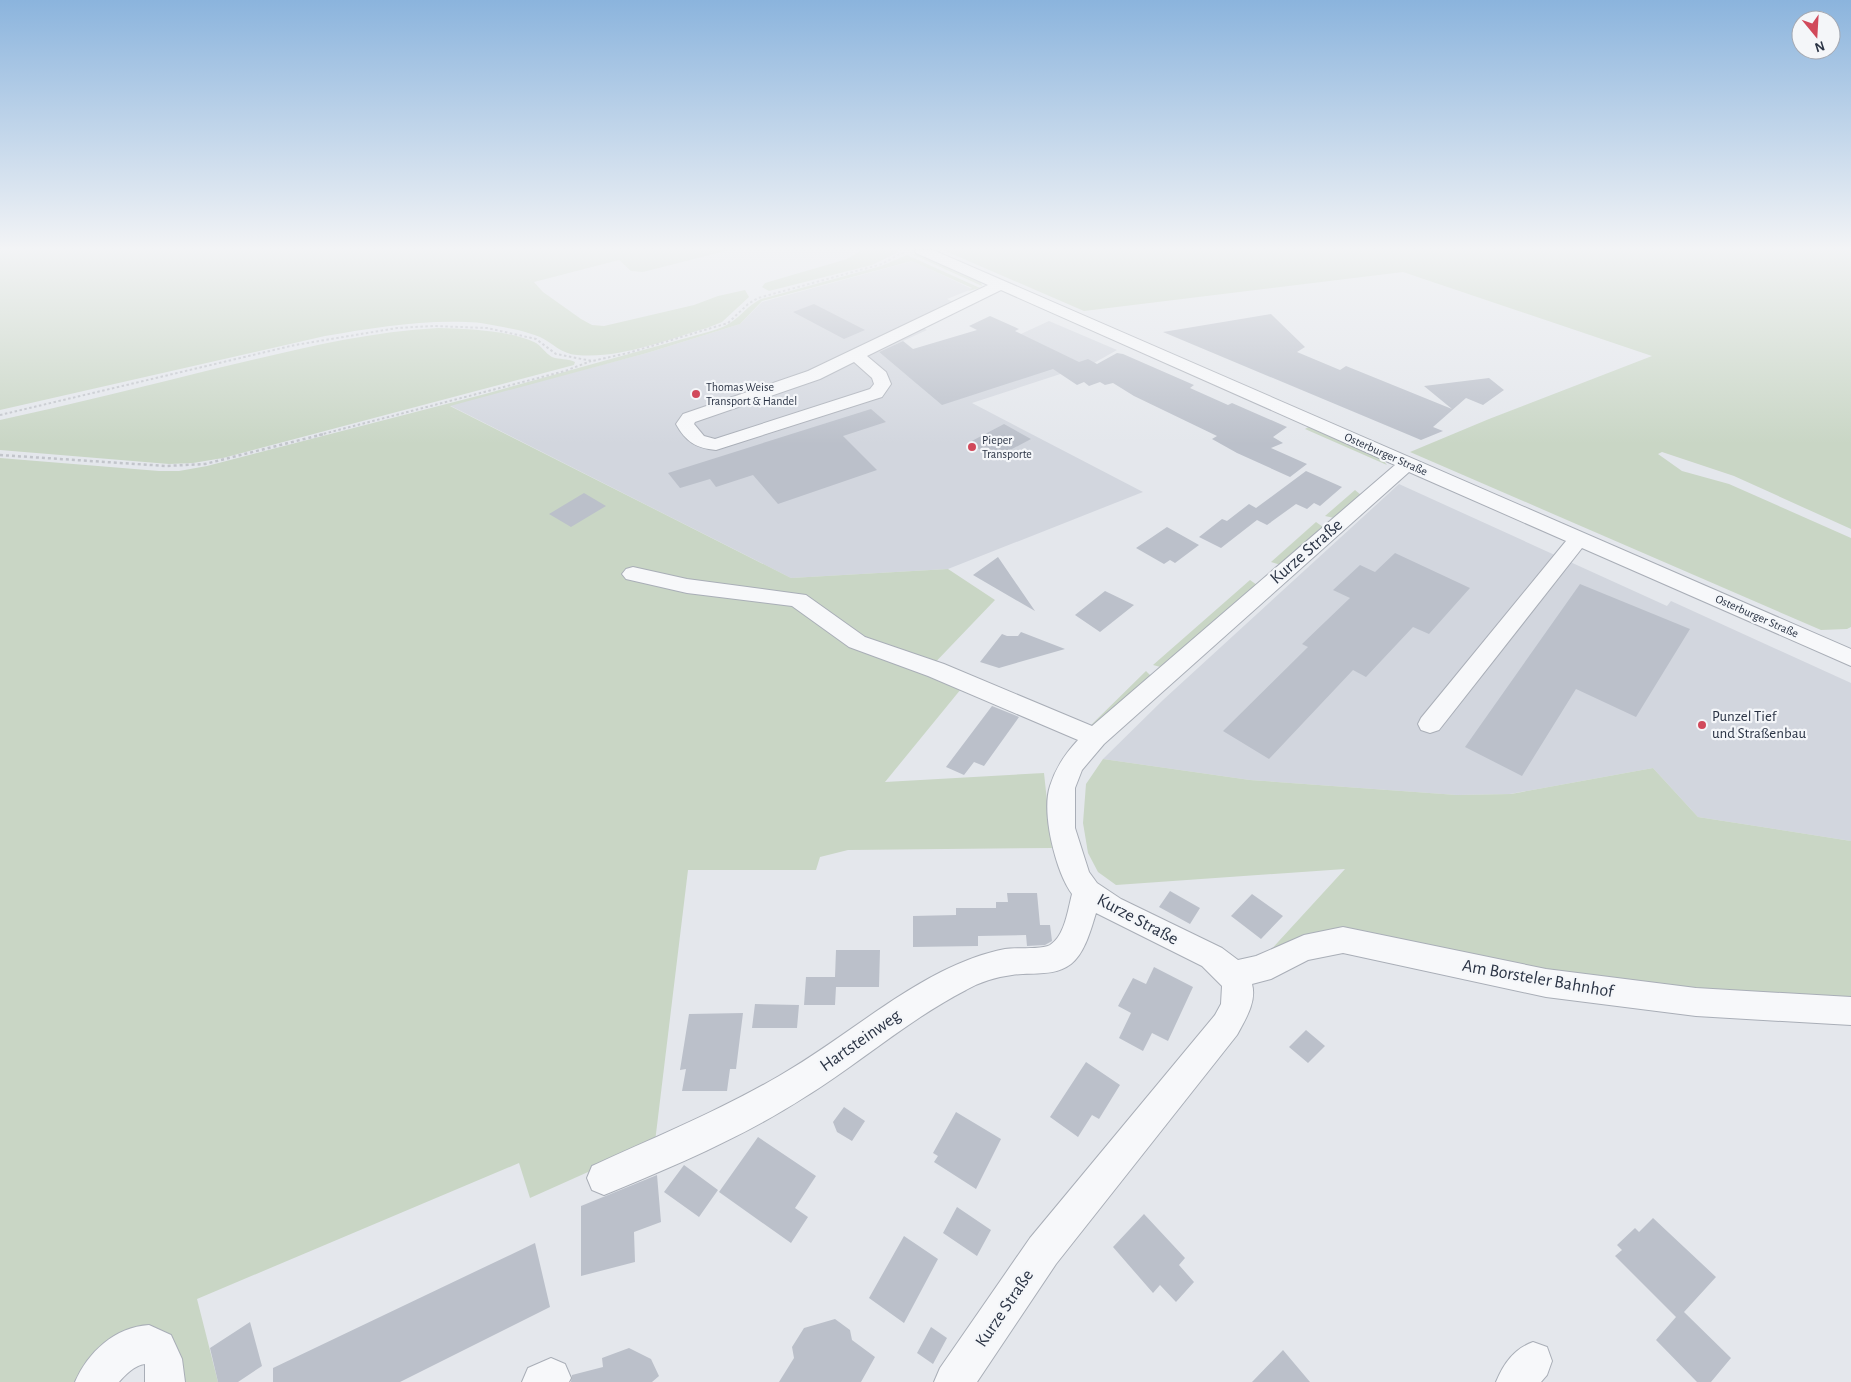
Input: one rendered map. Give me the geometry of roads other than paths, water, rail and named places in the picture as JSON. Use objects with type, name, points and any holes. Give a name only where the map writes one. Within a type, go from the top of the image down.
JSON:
[{"type":"street","points":[[857,356],[880,376],[883,384],[876,393],[716,445],[703,443],[692,438],[685,424],[690,418],[785,386],[857,356],[941,314]]},
{"type":"street","name":"Osterburger Straße","points":[[1068,314],[1850,655]]},
{"type":"street","name":"Kurze Straße","points":[[954,1382],[1043,1251],[1226,1025],[1237,1006],[1239,989],[1233,975],[1212,957],[1111,908],[1087,892],[1076,877],[1062,828],[1062,788],[1071,765],[1095,737],[1408,463]]},
{"type":"street","points":[[1430,724],[1580,538]]},
{"type":"street","points":[[633,574],[687,586],[798,600],[857,642],[936,670],[1095,737]]},
{"type":"street","name":"Hartsteinweg","points":[[604,1178],[756,1108],[793,1087],[928,994],[954,980],[985,967],[1015,961],[1046,960],[1060,955],[1069,947],[1087,892]]},
{"type":"street","name":"Am Borsteler Bahnhof","points":[[1233,975],[1260,969],[1304,948],[1343,940],[1546,983],[1696,1002],[1851,1011]]},
{"type":"street","points":[[95,1382],[108,1363],[122,1352],[136,1346],[149,1344],[158,1349],[163,1359],[165,1382]]},
{"type":"place","name":"Thomas Weise Transport & Handel","points":[[696,394]]},
{"type":"place","name":"Pieper Transporte","points":[[972,447]]},
{"type":"place","name":"Punzel Tief und Straßenbau","points":[[1702,725]]}]
